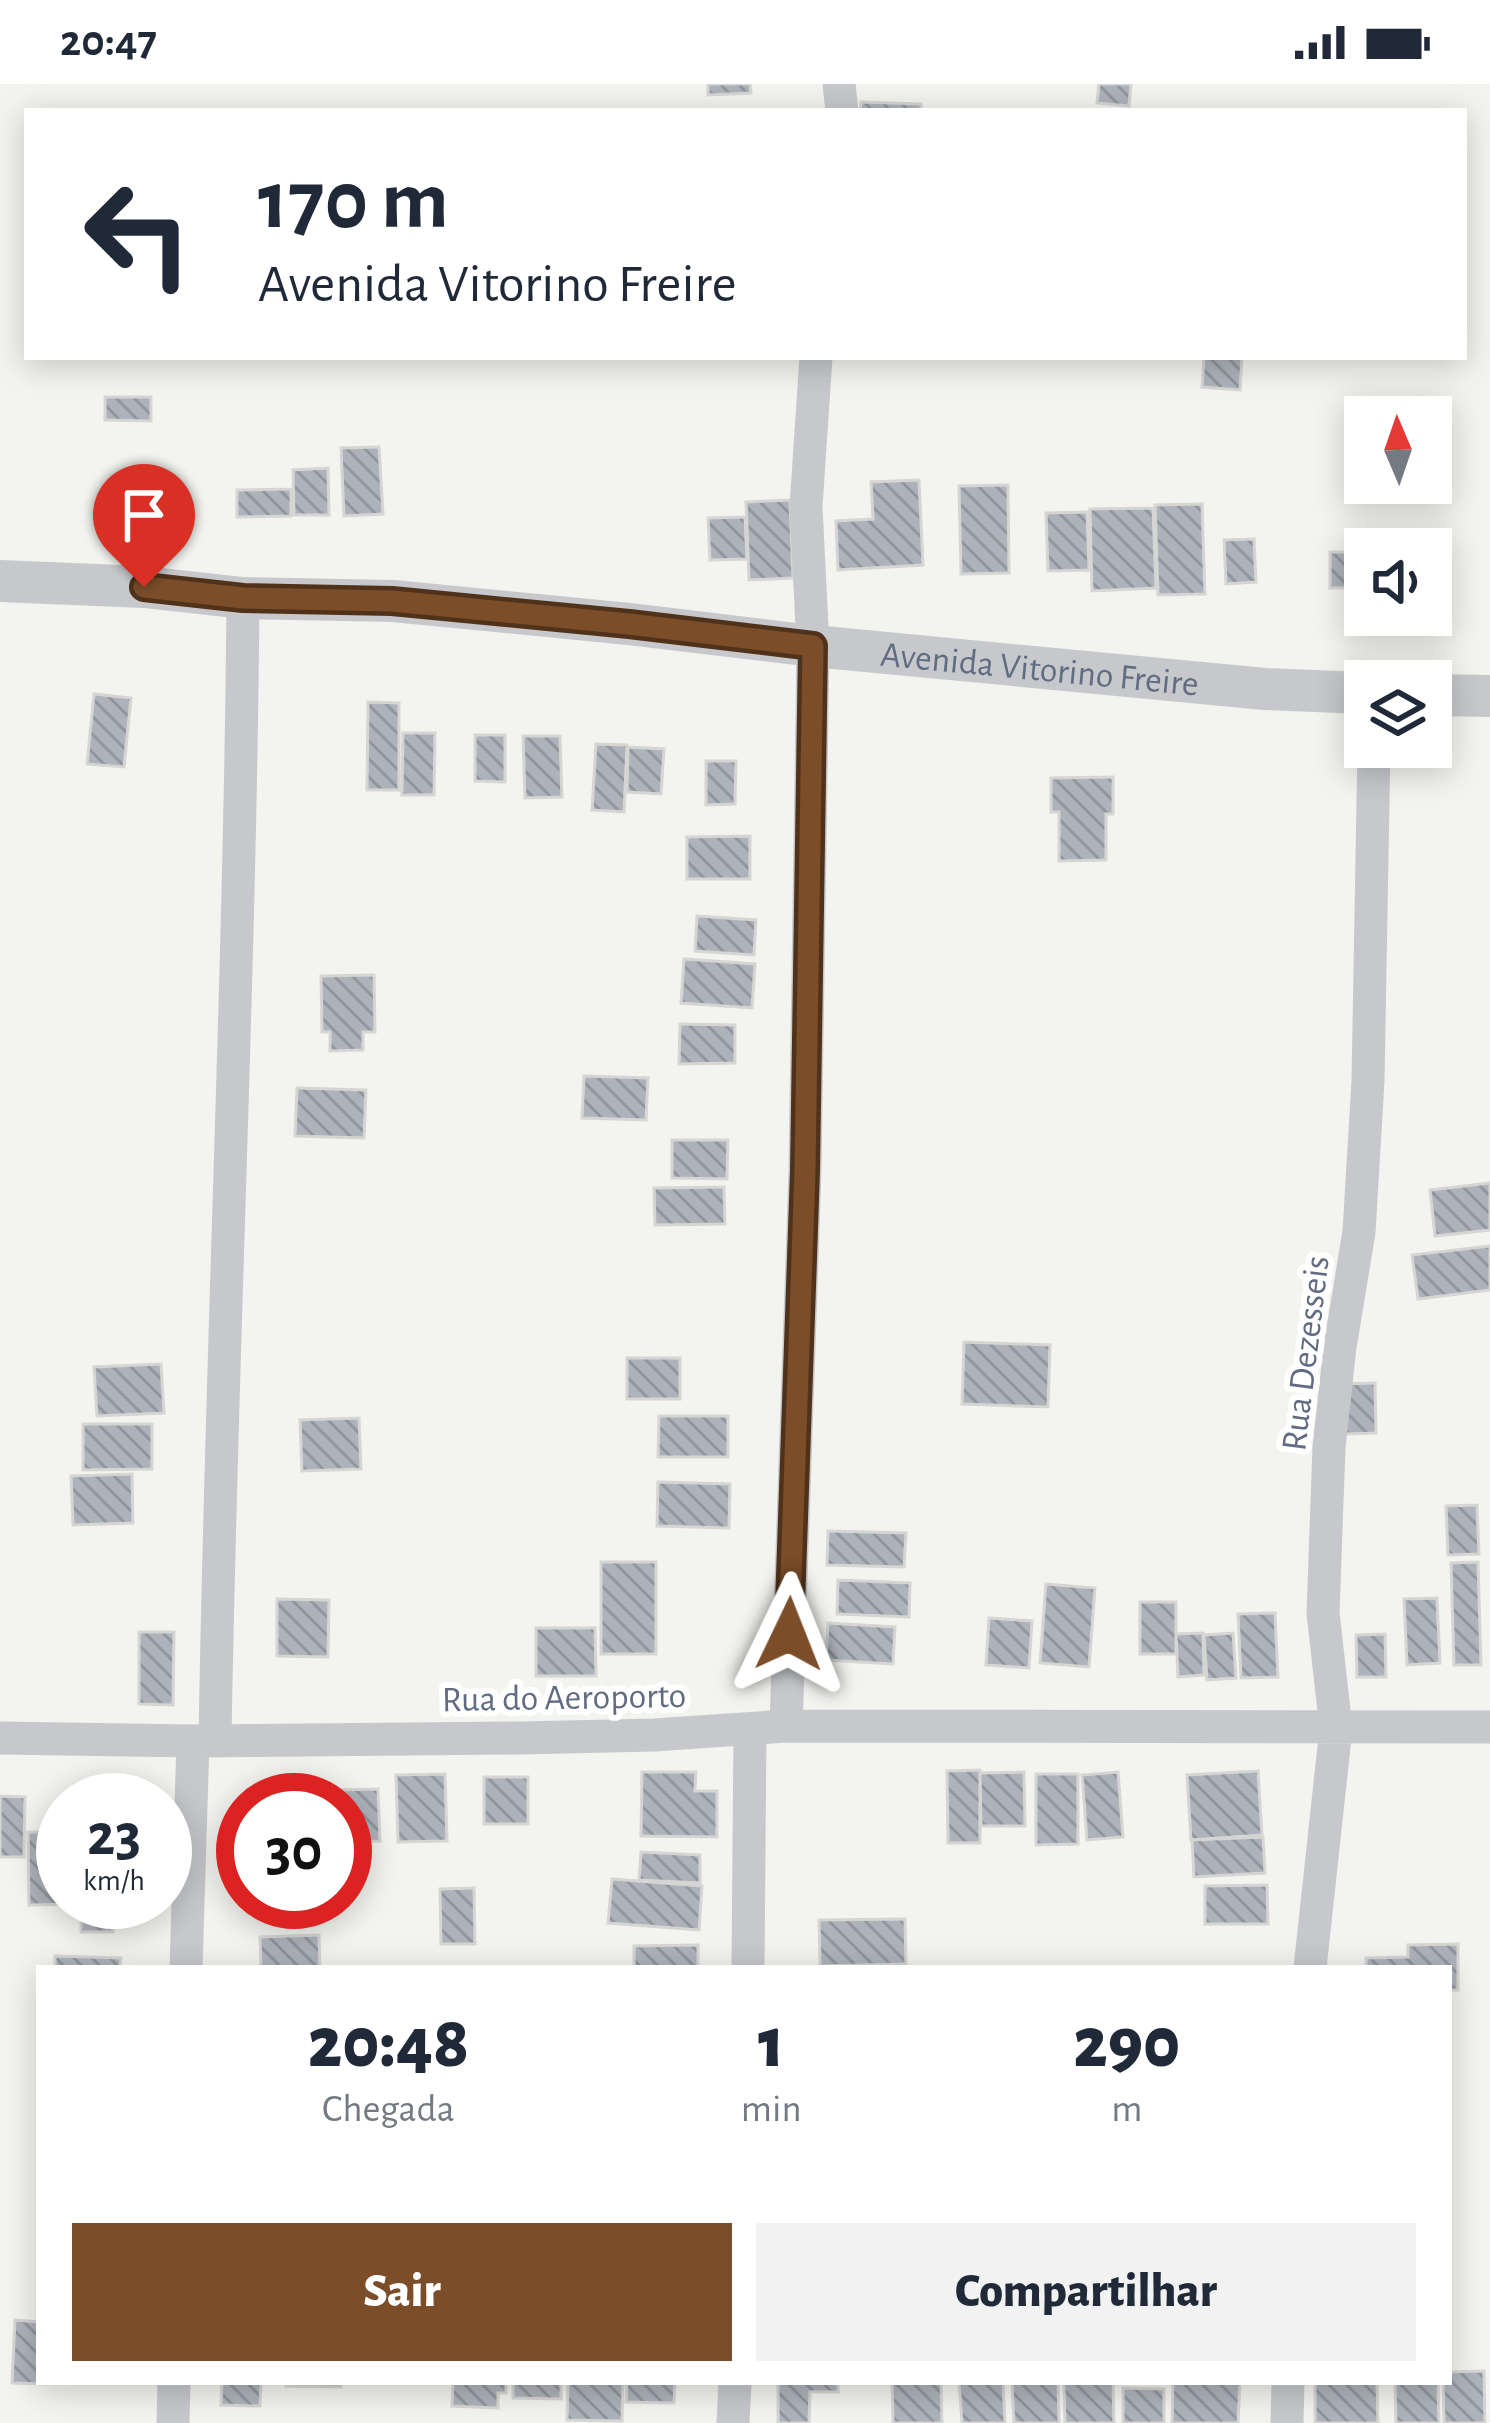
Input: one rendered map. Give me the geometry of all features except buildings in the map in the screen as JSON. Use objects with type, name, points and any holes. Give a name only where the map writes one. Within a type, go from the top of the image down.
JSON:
[{"type":"street","points":[[786,1726],[805,1171],[813,646],[806,507],[816,360]]},
{"type":"street","name":"Avenida Vitorino Freire","points":[[0,580],[144,587],[243,598],[392,601],[813,646],[1265,689],[1344,692]]},
{"type":"street","points":[[186,1965],[204,1741],[225,1285],[243,598]]},
{"type":"street","points":[[1452,695],[1490,696]]},
{"type":"street","name":"Rua Dezesseis","points":[[1310,1965],[1336,1728],[1323,1613],[1329,1447],[1359,1232],[1369,1081],[1374,768]]},
{"type":"street","name":"Rua do Aeroporto","points":[[0,1738],[587,1737],[786,1726],[1490,1727]]},
{"type":"street","points":[[748,1965],[750,1729]]},
{"type":"street","points":[[173,2423],[174,2385]]},
{"type":"street","points":[[733,2423],[735,2385]]},
{"type":"street","points":[[1287,2423],[1288,2385]]},
{"type":"route","points":[[144,587],[243,598],[392,601],[813,646],[805,1171],[789,1634]]}]
